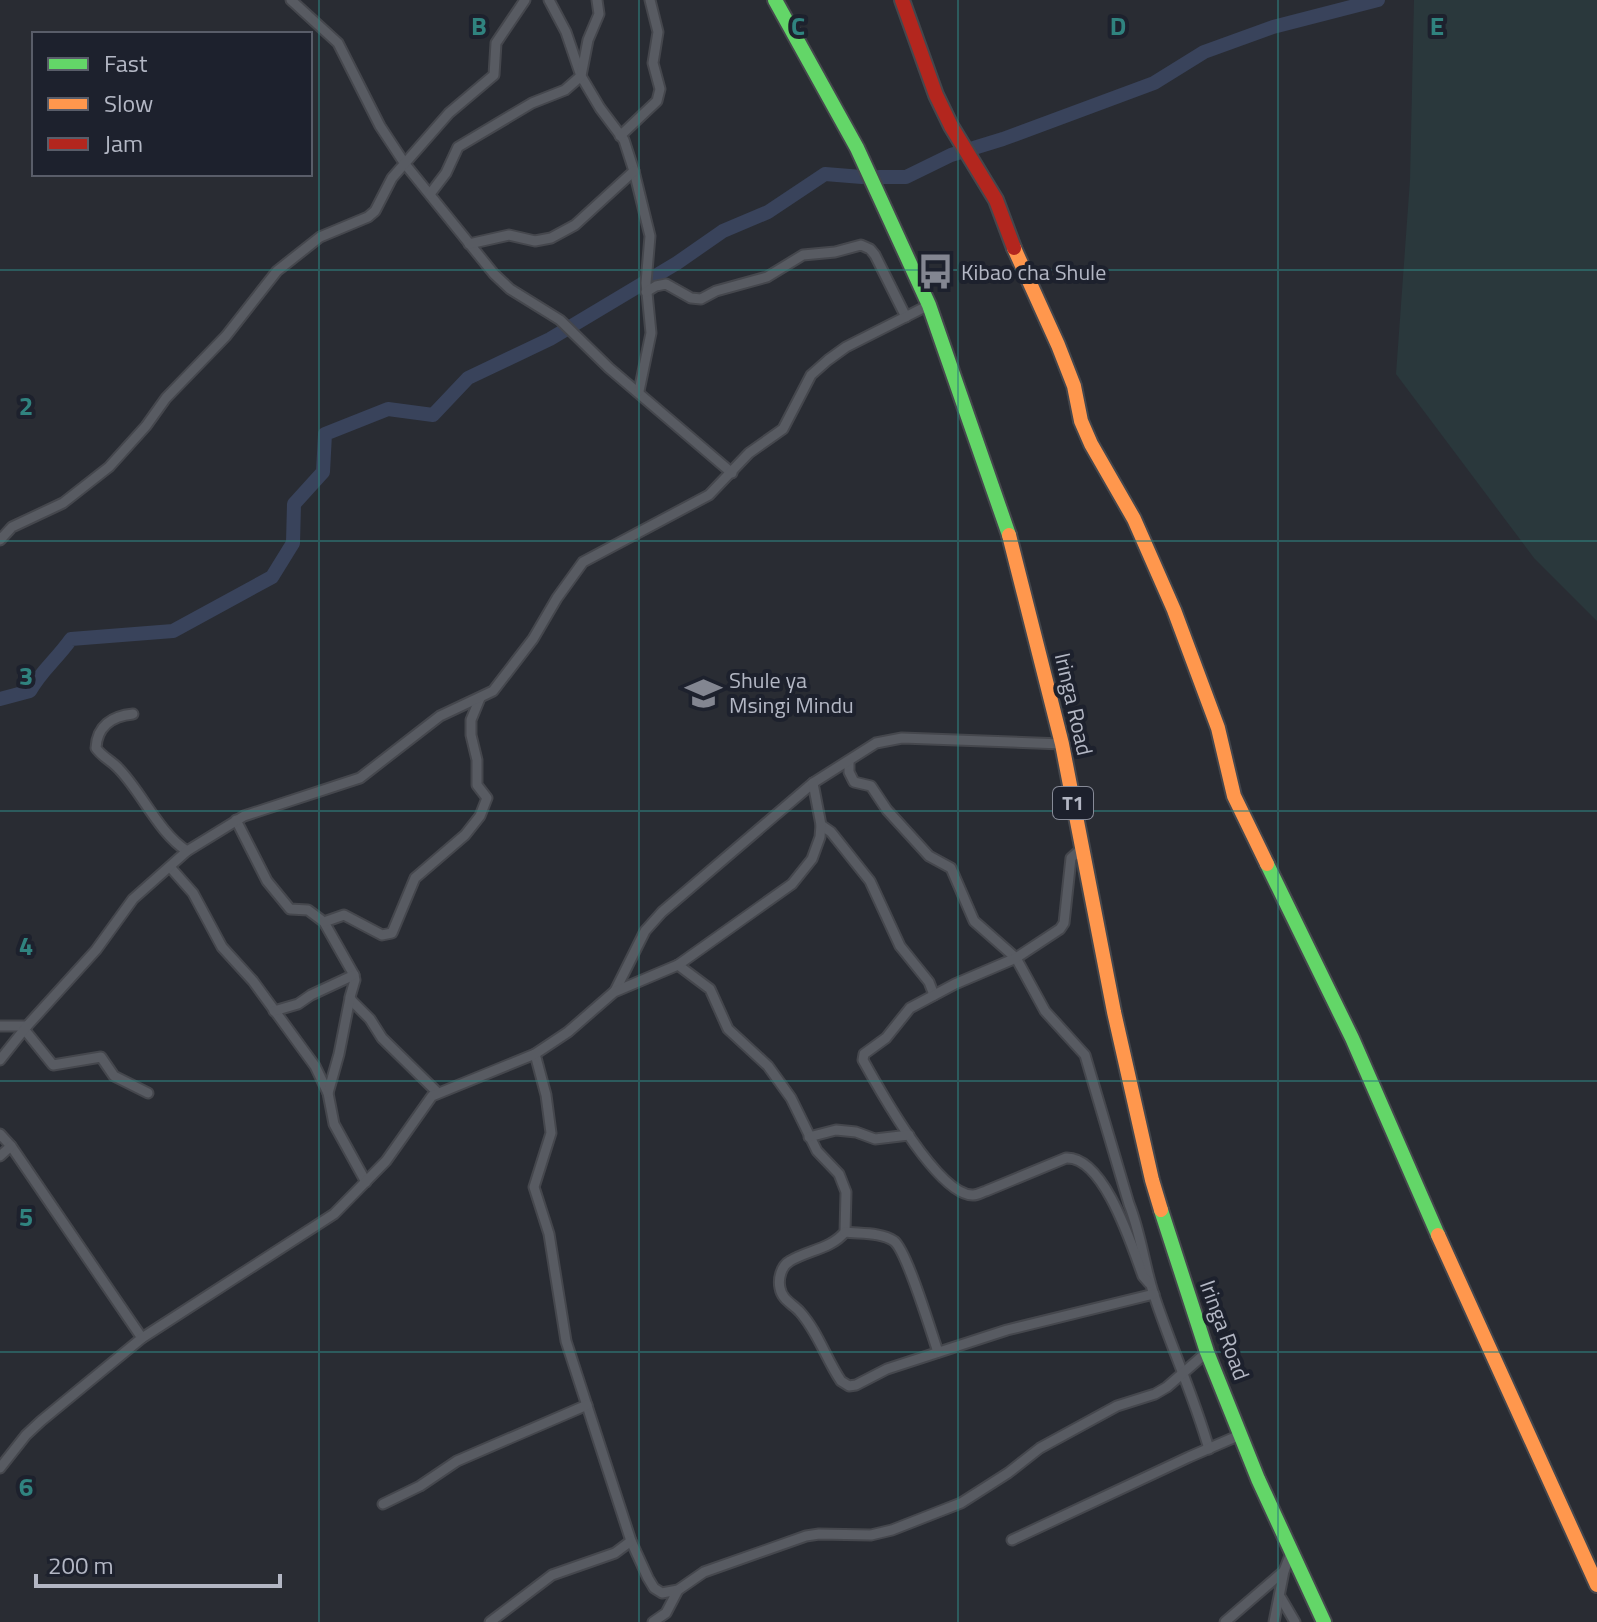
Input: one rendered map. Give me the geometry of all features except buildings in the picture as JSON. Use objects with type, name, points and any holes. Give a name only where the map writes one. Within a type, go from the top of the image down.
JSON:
[{"type":"main road","name":"Iringa Road","points":[[775,0],[857,148],[929,305],[1004,516],[1062,744],[1114,1012],[1152,1180],[1207,1352],[1291,1553],[1324,1622]]},
{"type":"main road","points":[[902,0],[936,95],[996,200],[1016,253],[1058,345],[1091,444],[1134,519],[1174,610],[1218,728],[1234,796],[1352,1038],[1597,1585]]},
{"type":"street","points":[[291,0],[338,43],[380,126],[405,164],[503,283],[560,320],[609,368],[732,473]]},
{"type":"street","points":[[0,540],[12,527],[63,503],[109,467],[146,426],[166,398],[226,336],[271,278],[320,237],[368,217],[375,211],[392,178],[455,105],[494,75],[496,43],[525,0]]},
{"type":"street","points":[[549,0],[566,32],[581,76],[620,136],[634,171],[651,240],[646,292],[651,333],[639,391]]},
{"type":"street","points":[[430,194],[446,173],[458,147],[532,103],[565,90],[581,76],[588,40],[599,14],[597,0]]},
{"type":"street","points":[[620,136],[660,95],[653,63],[657,20],[650,0]]},
{"type":"street","points":[[469,244],[509,235],[535,241],[551,238],[575,225],[634,171]]},
{"type":"street","points":[[646,292],[666,284],[691,298],[701,299],[716,291],[767,277],[799,257],[861,245],[875,255],[906,317]]},
{"type":"street","points":[[0,1060],[96,950],[133,899],[187,851],[236,820],[292,799],[353,782],[381,764],[440,716],[493,691],[533,639],[583,562],[696,503],[732,473],[749,453],[783,429],[811,375],[828,360],[846,347],[929,305]]},
{"type":"street","points":[[324,922],[344,915],[382,935],[392,933],[415,878],[465,835],[480,816],[487,798],[477,785],[477,760],[470,725],[480,698]]},
{"type":"street","points":[[133,714],[121,715],[104,725],[96,748],[101,756],[119,768],[173,838],[187,851]]},
{"type":"street","points":[[614,992],[653,921],[813,783],[876,743],[902,738],[1062,744]]},
{"type":"street","points":[[849,761],[849,772],[854,782],[871,786],[887,810],[929,856],[951,868],[974,921],[1016,958],[1045,1011],[1085,1055],[1137,1224],[1153,1290],[1209,1449]]},
{"type":"street","points":[[0,1468],[41,1421],[142,1338],[334,1214],[403,1138],[429,1099],[535,1054],[568,1032],[614,992],[678,965],[792,884],[812,859],[820,837],[821,825],[813,783]]},
{"type":"street","points":[[236,820],[267,881],[287,906],[294,910],[308,910],[324,922],[354,975],[341,1048],[328,1093]]},
{"type":"street","points":[[821,825],[831,832],[870,881],[900,946],[929,982],[934,995]]},
{"type":"street","points":[[1081,849],[1071,858],[1063,926],[1016,958],[910,1008],[886,1038],[863,1057],[883,1098],[909,1135],[938,1174],[957,1189],[974,1195],[1066,1158],[1080,1159],[1095,1172],[1107,1190],[1143,1276],[1153,1290]]},
{"type":"street","points":[[170,867],[193,893],[222,947],[253,981],[315,1066],[328,1093],[334,1124],[366,1182]]},
{"type":"street","points":[[678,965],[710,989],[728,1029],[773,1073],[791,1098],[817,1151],[834,1167],[843,1182],[847,1206],[845,1232]]},
{"type":"street","points":[[274,1011],[291,1007],[354,975]]},
{"type":"street","points":[[350,998],[372,1021],[382,1038],[438,1093]]},
{"type":"street","points":[[0,1026],[26,1027]]},
{"type":"street","points":[[26,1027],[50,1064],[101,1057],[114,1076],[148,1093]]},
{"type":"street","points":[[535,1054],[546,1095],[551,1133],[534,1187],[551,1245],[566,1341],[631,1541],[654,1588],[662,1593],[678,1590],[704,1572],[806,1536],[871,1535],[961,1503],[1040,1448],[1117,1406],[1167,1387],[1207,1352]]},
{"type":"street","points":[[809,1137],[842,1129],[875,1139],[909,1135]]},
{"type":"street","points":[[0,1134],[142,1338]]},
{"type":"street","points":[[0,1156],[11,1146]]},
{"type":"street","points":[[938,1352],[923,1302],[895,1242],[883,1236],[845,1232],[826,1246],[789,1261],[782,1271],[779,1284],[784,1297],[812,1328],[841,1381],[849,1386],[887,1369],[1007,1330],[1153,1290]]},
{"type":"street","points":[[383,1504],[420,1486],[457,1461],[587,1405]]},
{"type":"street","points":[[1012,1540],[1240,1435]]},
{"type":"street","points":[[490,1622],[552,1575],[615,1553],[631,1541]]},
{"type":"street","points":[[1274,1622],[1284,1571],[1291,1553]]},
{"type":"street","points":[[1225,1622],[1284,1571]]},
{"type":"street","points":[[653,1622],[666,1613],[678,1590]]},
{"type":"street","points":[[1281,1598],[1295,1622]]},
{"type":"shaded area","points":[[1414,0],[1597,0],[1597,621],[1534,558],[1396,374],[1410,180]]},
{"type":"waterway","points":[[879,177],[906,177],[951,155],[1154,83],[1204,52],[1273,27],[1378,0]]},
{"type":"waterway","points":[[0,699],[30,691],[71,639],[173,631],[272,577],[293,543],[294,504],[323,472],[325,434],[388,409],[433,415],[468,378],[550,339],[677,263],[723,231],[768,212],[825,174],[862,177]]},
{"type":"traffic: fast","points":[[775,0],[857,148],[929,305],[1009,535]]},
{"type":"traffic: fast","points":[[1267,864],[1352,1038],[1438,1235]]},
{"type":"traffic: fast","points":[[1161,1210],[1207,1352],[1258,1479],[1324,1622]]},
{"type":"traffic: slow","points":[[1014,248],[1058,345],[1091,444],[1134,519],[1174,610],[1218,728],[1234,796],[1267,864]]},
{"type":"traffic: slow","points":[[1009,535],[1062,744],[1114,1012],[1161,1210]]},
{"type":"traffic: slow","points":[[1438,1235],[1597,1585]]},
{"type":"traffic: jam","points":[[902,0],[936,95],[996,200],[1014,248]]},
{"type":"place","name":"Kibao cha Shule","points":[[935,272]]},
{"type":"place","name":"Shule ya Msingi Mindu","points":[[703,693]]}]
